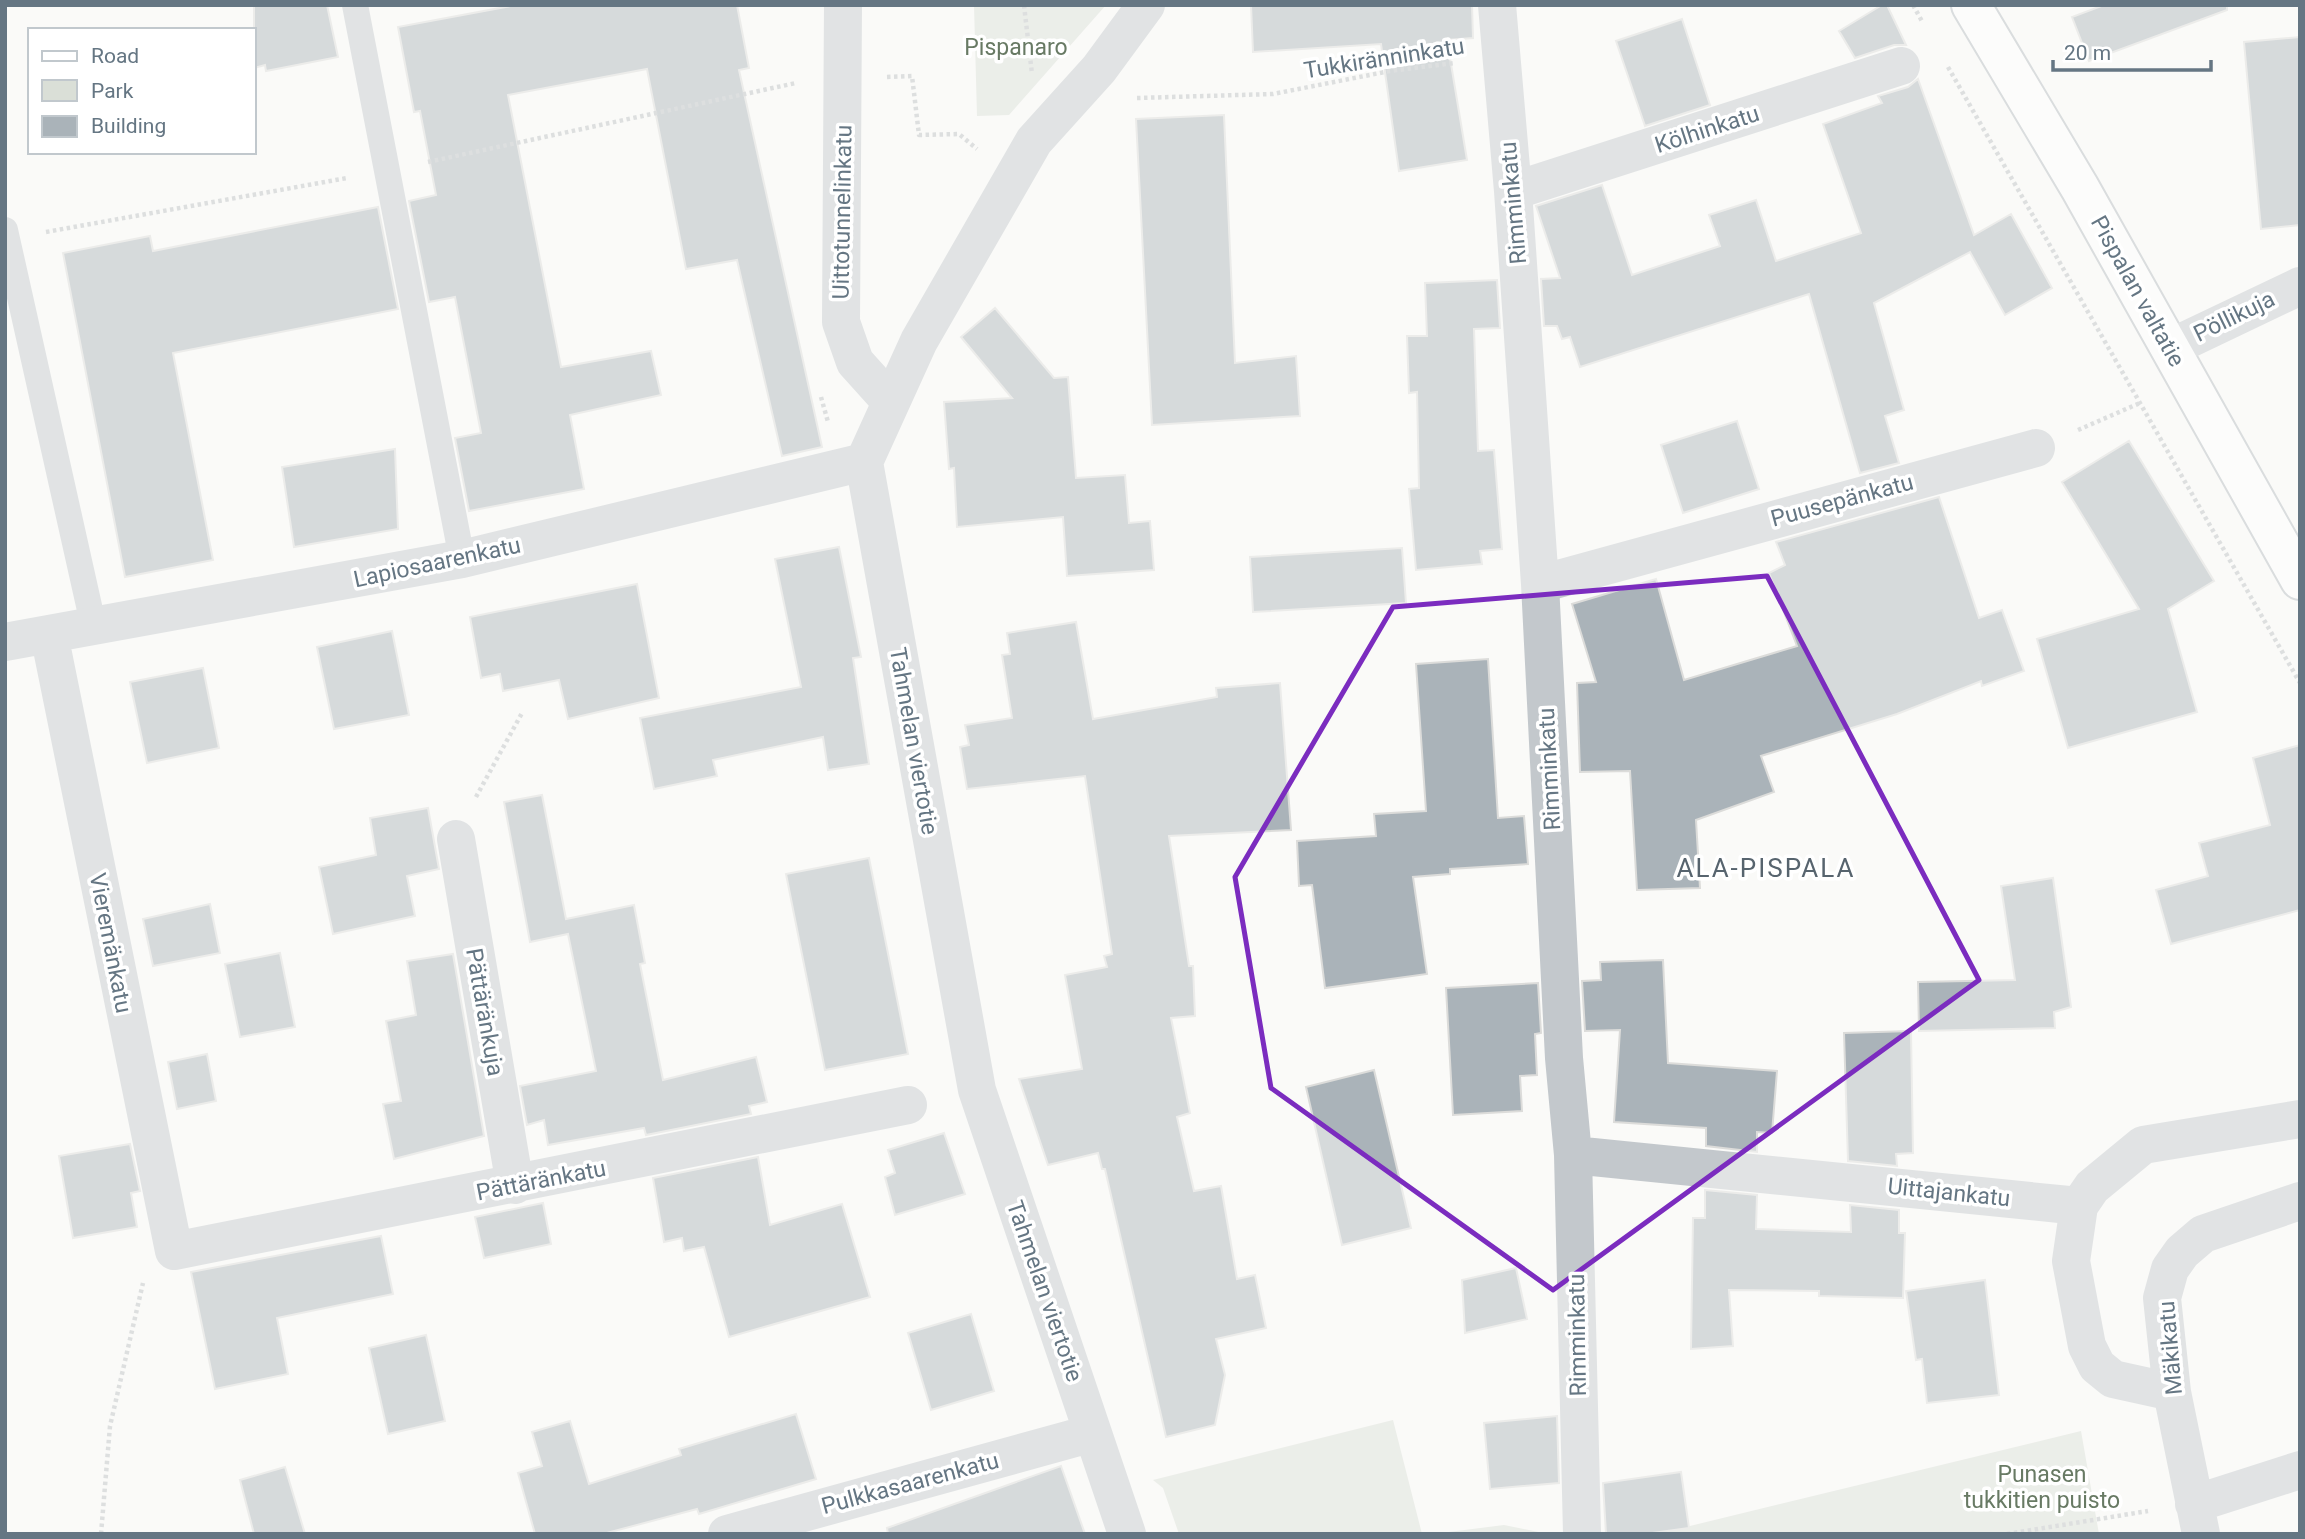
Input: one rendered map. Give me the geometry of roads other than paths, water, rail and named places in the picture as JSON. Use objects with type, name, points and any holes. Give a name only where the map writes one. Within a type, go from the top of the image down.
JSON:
[{"type":"main road","name":"Pispalan valtatie","points":[[1971,5],[2080,188],[2300,580]]},
{"type":"street","name":"Uittotunnelinkatu","points":[[844,5],[841,322],[855,362],[891,402]]},
{"type":"street","points":[[864,462],[919,341],[1034,141],[1099,69],[1146,5]]},
{"type":"street","name":"Rimminkatu","points":[[1497,5],[1513,191],[1539,584],[1564,1058],[1573,1155],[1582,1534]]},
{"type":"street","name":"Kölhinkatu","points":[[1513,191],[1901,66]]},
{"type":"street","name":"Pöllikuja","points":[[2170,348],[2300,286]]},
{"type":"street","name":"Puusepänkatu","points":[[1539,584],[2036,449]]},
{"type":"street","name":"Lapiosaarenkatu","points":[[5,642],[94,628],[462,559],[864,462]]},
{"type":"street","name":"Tahmelan viertotie","points":[[864,462],[977,1090],[1127,1534]]},
{"type":"street","name":"Vieremänkatu","points":[[49,634],[174,1251]]},
{"type":"street","name":"Pättäränkuja","points":[[456,839],[515,1185]]},
{"type":"street","name":"Pättäränkatu","points":[[174,1251],[908,1105]]},
{"type":"street","points":[[2172,1392],[2113,1379],[2096,1366],[2087,1346],[2071,1261],[2079,1206],[2092,1187],[2143,1145],[2300,1119]]},
{"type":"street","name":"Uittajankatu","points":[[1573,1155],[2079,1206]]},
{"type":"street","name":"Mäkikatu","points":[[2197,1519],[2172,1392],[2162,1298],[2170,1269],[2182,1252],[2203,1234],[2300,1201]]},
{"type":"street","name":"Pulkkasaarenkatu","points":[[727,1534],[1093,1433]]},
{"type":"street","points":[[2197,1519],[2300,1470]]},
{"type":"lane","points":[[355,5],[462,559]]},
{"type":"lane","points":[[5,230],[94,628]]},
{"type":"district","name":"ALA-PISPALA","points":[[1766,868]]},
{"type":"park label","name":"Pispanaro","points":[[1016,47]]},
{"type":"park label","name":"Punasen tukkitien puisto","points":[[2042,1487]]}]
